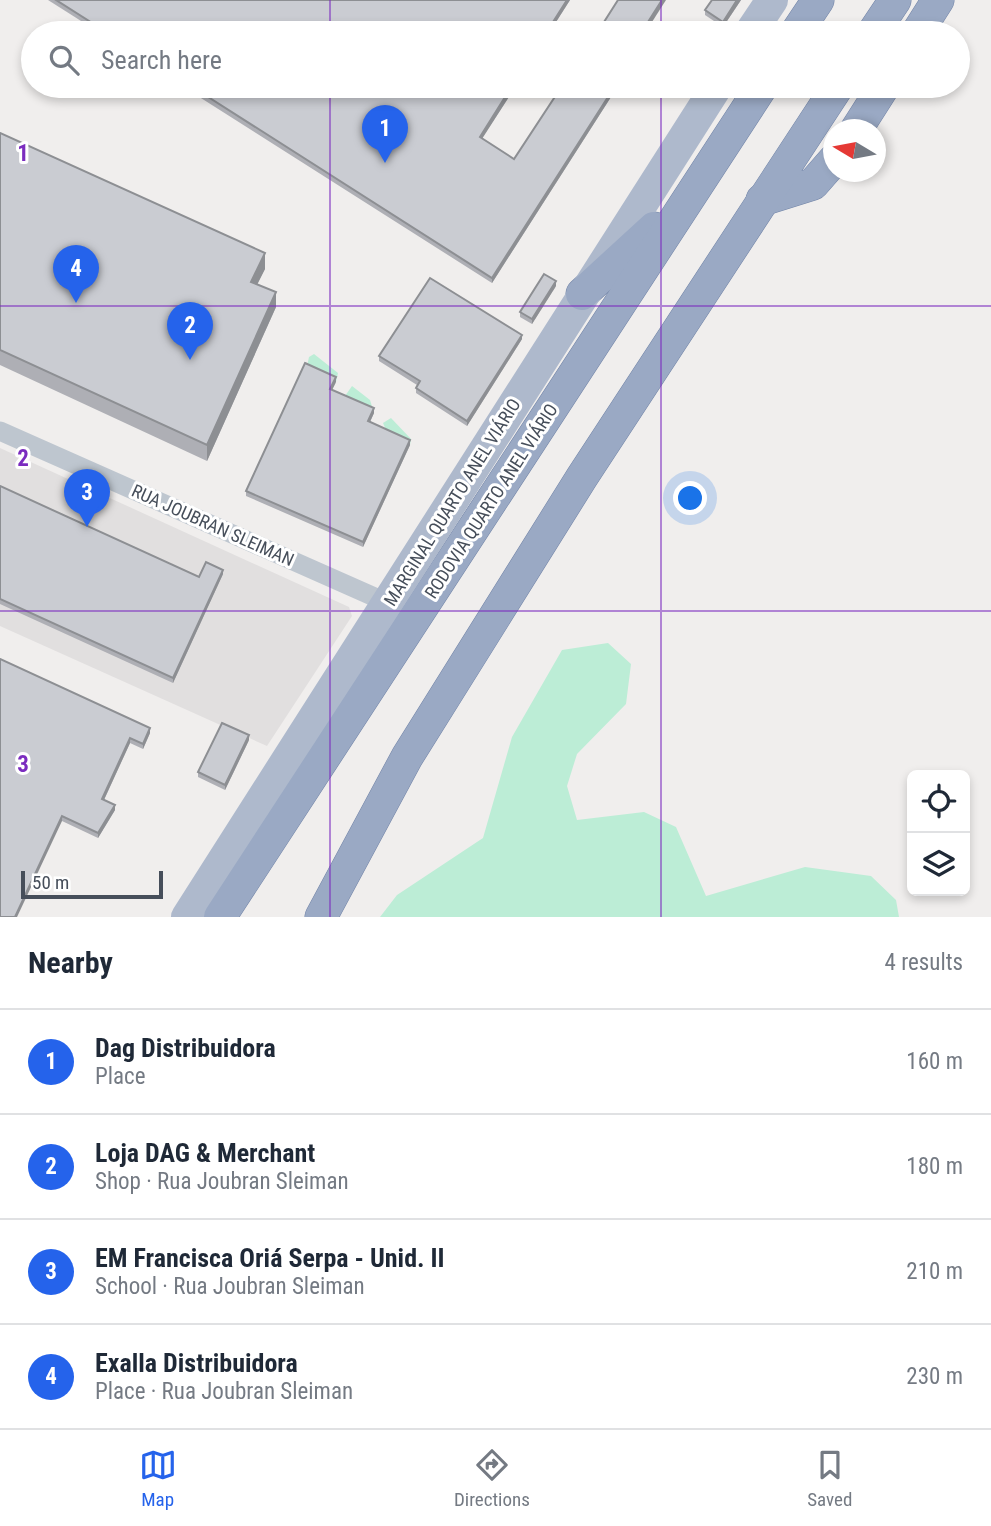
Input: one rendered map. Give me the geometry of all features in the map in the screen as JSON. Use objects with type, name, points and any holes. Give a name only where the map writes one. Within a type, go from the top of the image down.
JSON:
[{"type":"highway","points":[[804,21],[818,0]]},
{"type":"highway","points":[[881,21],[895,0]]},
{"type":"highway","points":[[925,21],[939,0]]},
{"type":"highway","name":"RODOVIA QUARTO ANEL VIÁRIO","points":[[220,917],[754,98]]},
{"type":"highway","points":[[321,917],[407,757],[762,200],[830,98]]},
{"type":"highway","points":[[863,119],[876,98]]},
{"type":"highway","points":[[762,200],[813,184],[823,173]]},
{"type":"highway","points":[[582,294],[695,188]]},
{"type":"main road","points":[[758,21],[772,0]]},
{"type":"main road","name":"MARGINAL QUARTO ANEL VIÁRIO","points":[[187,917],[708,98]]},
{"type":"street","name":"RUA JOUBRAN SLEIMAN","points":[[0,431],[388,603]]},
{"type":"shaded area","points":[[0,448],[349,607],[352,616],[267,746],[0,626]]},
{"type":"green space","points":[[314,354],[338,373],[336,382],[307,366],[309,357]]},
{"type":"green space","points":[[352,386],[370,400],[374,413],[347,401],[345,396]]},
{"type":"green space","points":[[391,418],[411,439],[410,445],[388,435],[383,423]]},
{"type":"green space","points":[[608,643],[631,664],[626,704],[577,754],[567,786],[577,820],[644,812],[676,827],[706,896],[805,867],[871,876],[896,900],[899,917],[380,917],[397,895],[483,838],[512,737],[562,650]]},
{"type":"building","points":[[56,0],[567,0],[554,21],[89,21]]},
{"type":"building","points":[[618,0],[662,0],[649,21],[605,21]]},
{"type":"building","points":[[712,0],[737,0],[724,21],[705,10]]},
{"type":"building","points":[[210,98],[504,98],[480,137],[514,159],[554,98],[607,98],[492,278]]},
{"type":"building","points":[[0,133],[265,253],[251,282],[276,292],[207,445],[0,350]]},
{"type":"building","points":[[544,274],[556,281],[532,319],[520,312]]},
{"type":"building","points":[[430,278],[522,335],[467,421],[416,388],[420,381],[379,356]]},
{"type":"building","points":[[305,363],[336,377],[330,389],[374,408],[368,421],[410,440],[363,542],[246,491]]},
{"type":"building","points":[[0,486],[199,577],[206,562],[223,570],[173,678],[0,599]]},
{"type":"building","points":[[0,659],[150,728],[143,744],[130,738],[102,799],[115,805],[98,833],[62,816],[15,917],[0,917]]},
{"type":"building","points":[[222,723],[249,735],[225,785],[198,772]]},
{"type":"place","name":"Dag Distribuidora","points":[[385,163]]},
{"type":"place","name":"Exalla Distribuidora","points":[[76,303]]},
{"type":"place","name":"Loja DAG & Merchant","points":[[190,360]]},
{"type":"place","name":"EM Francisca Oriá Serpa - Unid. II","points":[[87,527]]}]
